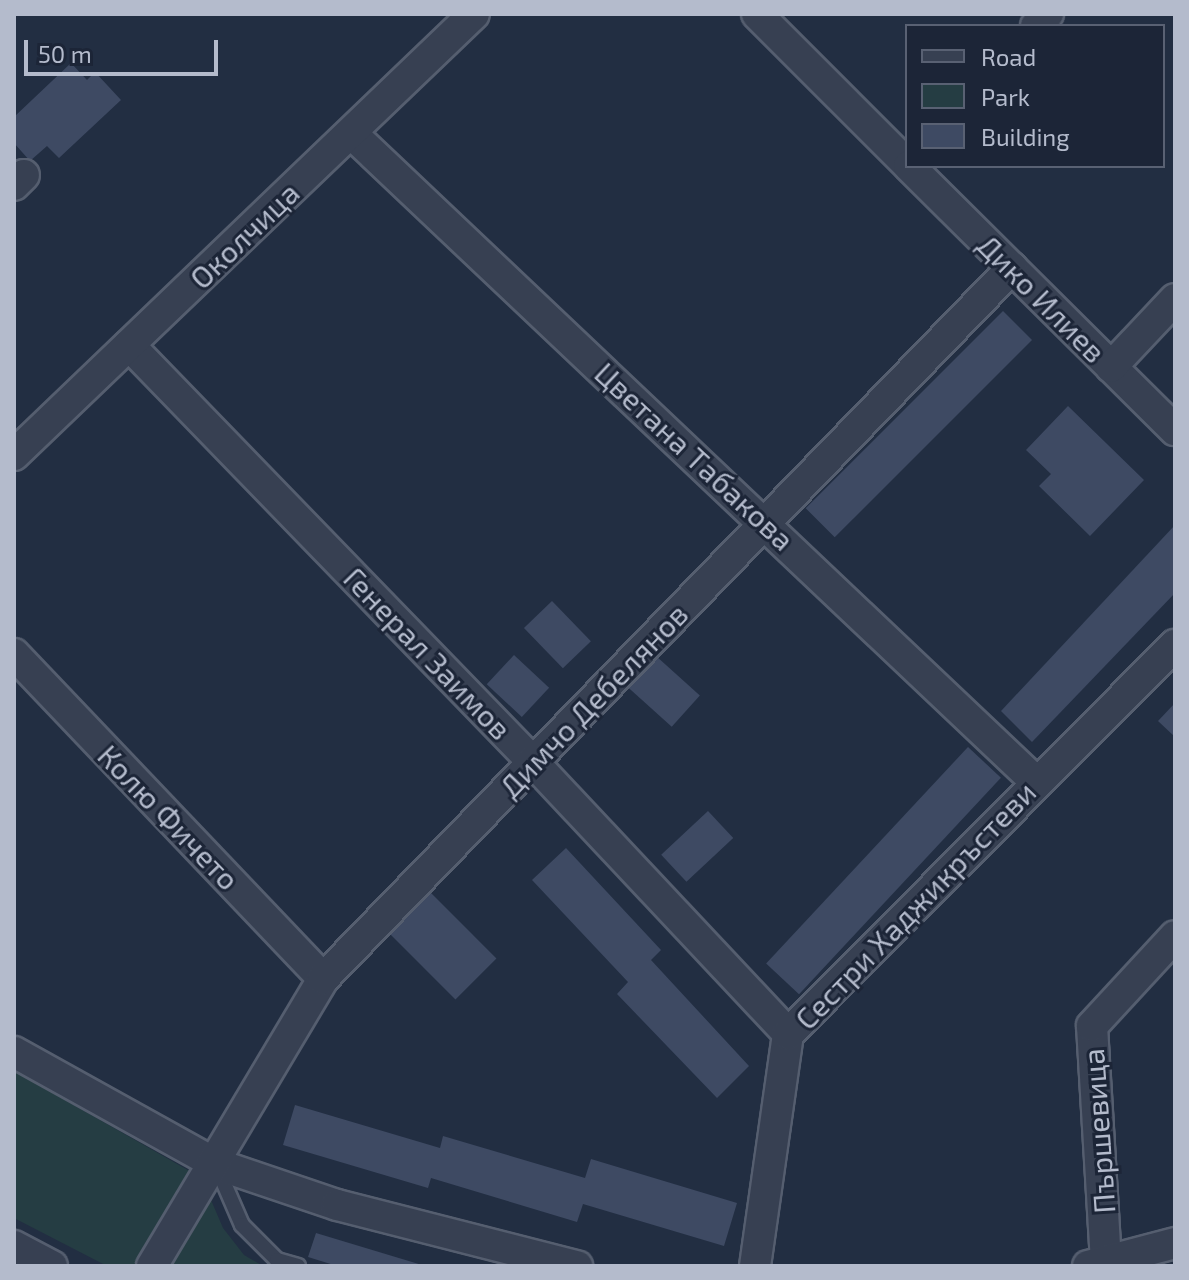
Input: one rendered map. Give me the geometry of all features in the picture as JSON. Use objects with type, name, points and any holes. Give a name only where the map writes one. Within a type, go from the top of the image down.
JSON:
[{"type":"street","name":"Околчица","points":[[14,455],[474,14]]},
{"type":"street","name":"Дико Илиев","points":[[757,14],[905,158]]},
{"type":"street","name":"Цветана Табакова","points":[[351,133],[1036,782]]},
{"type":"street","name":"Дико Илиев","points":[[915,168],[1175,430]]},
{"type":"street","name":"Димчо Дебелянов","points":[[152,1266],[216,1164],[323,979],[1012,268]]},
{"type":"street","points":[[1111,367],[1175,299]]},
{"type":"street","name":"Генерал Заимов","points":[[129,345],[533,762],[788,1034]]},
{"type":"street","name":"Сестри Хаджикръстеви","points":[[755,1266],[788,1034],[1175,645]]},
{"type":"street","name":"Колю Фичето","points":[[14,654],[323,979]]},
{"type":"street","name":"Пършевица","points":[[1097,1264],[1092,1026],[1175,936]]},
{"type":"street","points":[[14,1052],[216,1164],[337,1205],[577,1266]]},
{"type":"street","points":[[1097,1264],[1175,1243]]},
{"type":"street","points":[[14,1246],[52,1266]]},
{"type":"lane","points":[[216,1164],[242,1225],[277,1260],[298,1266]]},
{"type":"green space","points":[[14,1071],[193,1173],[134,1266],[107,1266],[14,1218]]},
{"type":"green space","points":[[211,1200],[223,1228],[244,1255],[263,1266],[169,1266]]},
{"type":"building","points":[[71,63],[87,80],[95,72],[121,100],[59,158],[47,146],[30,161],[14,143],[14,117]]},
{"type":"building","points":[[1003,311],[1032,340],[835,537],[806,508]]},
{"type":"building","points":[[1068,406],[1144,480],[1090,536],[1039,486],[1051,474],[1026,450]]},
{"type":"building","points":[[1175,525],[1175,593],[1032,742],[1001,711]]},
{"type":"building","points":[[552,601],[591,641],[563,668],[524,628]]},
{"type":"building","points":[[514,655],[549,688],[522,717],[487,684]]},
{"type":"building","points":[[656,656],[700,695],[672,727],[628,687]]},
{"type":"building","points":[[1175,703],[1175,737],[1158,721]]},
{"type":"building","points":[[968,747],[1001,778],[799,994],[766,963]]},
{"type":"building","points":[[708,811],[733,838],[686,882],[661,855]]},
{"type":"building","points":[[566,848],[661,950],[651,960],[749,1066],[717,1098],[617,994],[628,982],[532,880]]},
{"type":"building","points":[[430,892],[496,958],[455,999],[389,933]]},
{"type":"building","points":[[295,1105],[440,1148],[443,1136],[585,1178],[591,1159],[737,1203],[724,1246],[583,1204],[577,1222],[431,1178],[428,1188],[283,1145]]},
{"type":"building","points":[[316,1233],[422,1266],[337,1266],[308,1257]]}]
